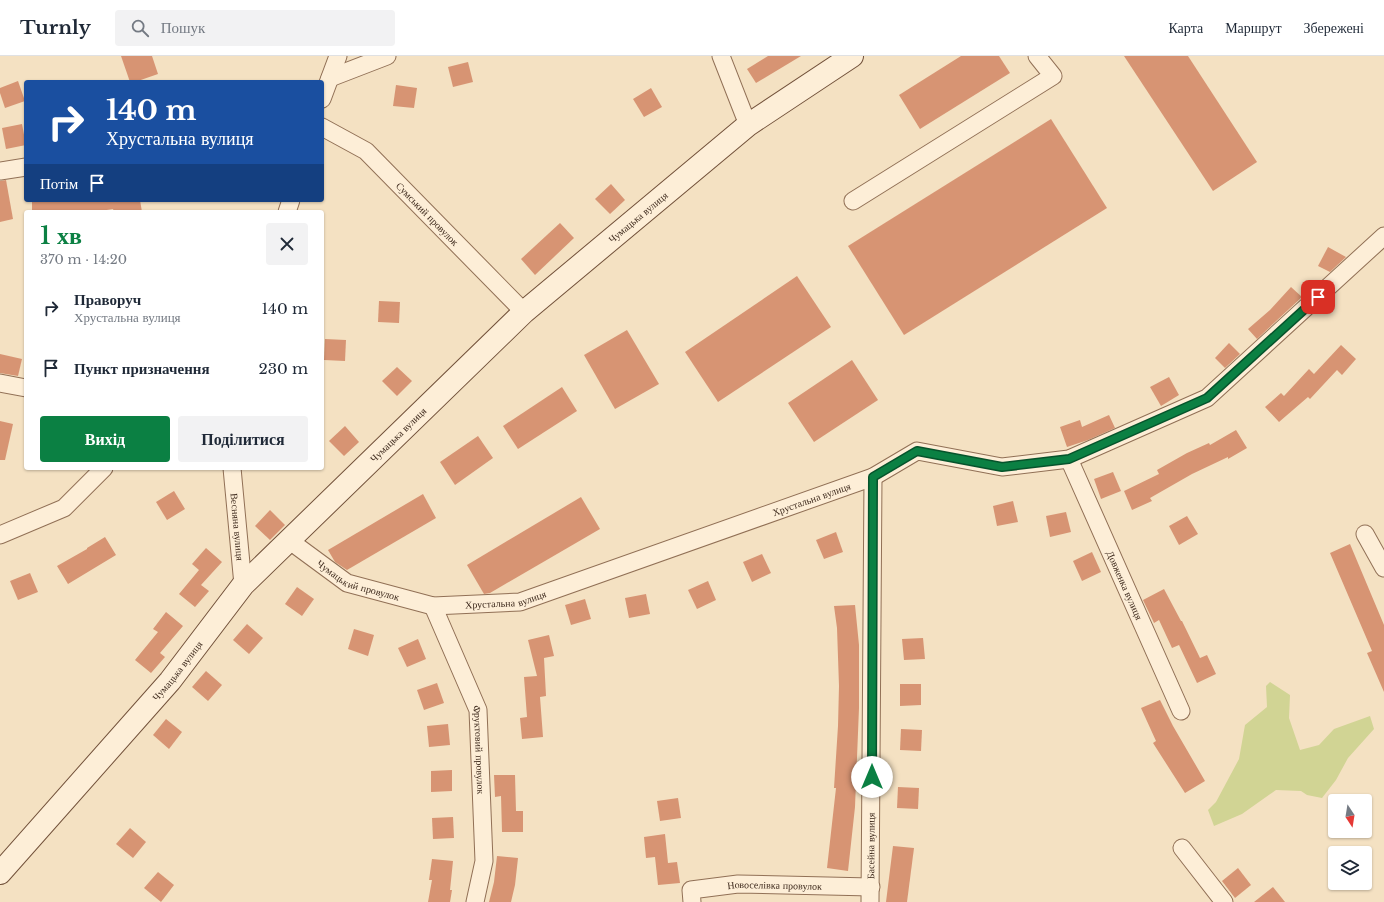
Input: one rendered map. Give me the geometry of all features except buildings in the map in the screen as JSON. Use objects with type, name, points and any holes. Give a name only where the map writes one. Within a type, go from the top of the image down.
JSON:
[{"type":"street","points":[[324,93],[338,56]]},
{"type":"street","points":[[330,78],[387,56]]},
{"type":"street","points":[[721,56],[748,125]]},
{"type":"street","name":"Чумацька вулиця","points":[[0,873],[170,681],[243,585],[524,312],[748,125],[852,56]]},
{"type":"street","points":[[854,201],[1053,76],[1037,56]]},
{"type":"street","name":"Сумський провулок","points":[[324,128],[366,151],[524,312]]},
{"type":"street","points":[[0,171],[24,167]]},
{"type":"street","name":"Хрустальна вулиця","points":[[432,606],[520,602],[873,477],[917,451],[1002,467],[1069,459],[1207,398],[1384,236]]},
{"type":"street","points":[[0,384],[24,388]]},
{"type":"street","name":"Довженка вулиця","points":[[1069,459],[1181,711]]},
{"type":"street","points":[[0,535],[64,508],[102,470]]},
{"type":"street","name":"Весняна вулиця","points":[[232,470],[243,585]]},
{"type":"street","name":"Басейна вулиця","points":[[871,895],[873,477]]},
{"type":"street","points":[[1366,534],[1384,568]]},
{"type":"street","name":"Чумацький провулок","points":[[290,540],[347,583],[432,606]]},
{"type":"street","name":"Фруктовий провулок","points":[[432,606],[478,710],[484,861],[475,902]]},
{"type":"street","points":[[1182,848],[1224,902]]},
{"type":"street","name":"Новоселівка провулок","points":[[692,902],[691,890],[738,884],[871,895]]},
{"type":"green space","points":[[1270,682],[1290,695],[1289,718],[1300,750],[1319,745],[1334,729],[1370,716],[1374,729],[1348,758],[1336,780],[1322,798],[1307,795],[1301,791],[1276,790],[1242,814],[1214,826],[1208,810],[1216,802],[1239,759],[1245,725],[1267,707],[1266,686]]},
{"type":"route","points":[[872,777],[873,477],[917,451],[1002,467],[1069,459],[1207,398],[1318,297]]}]
